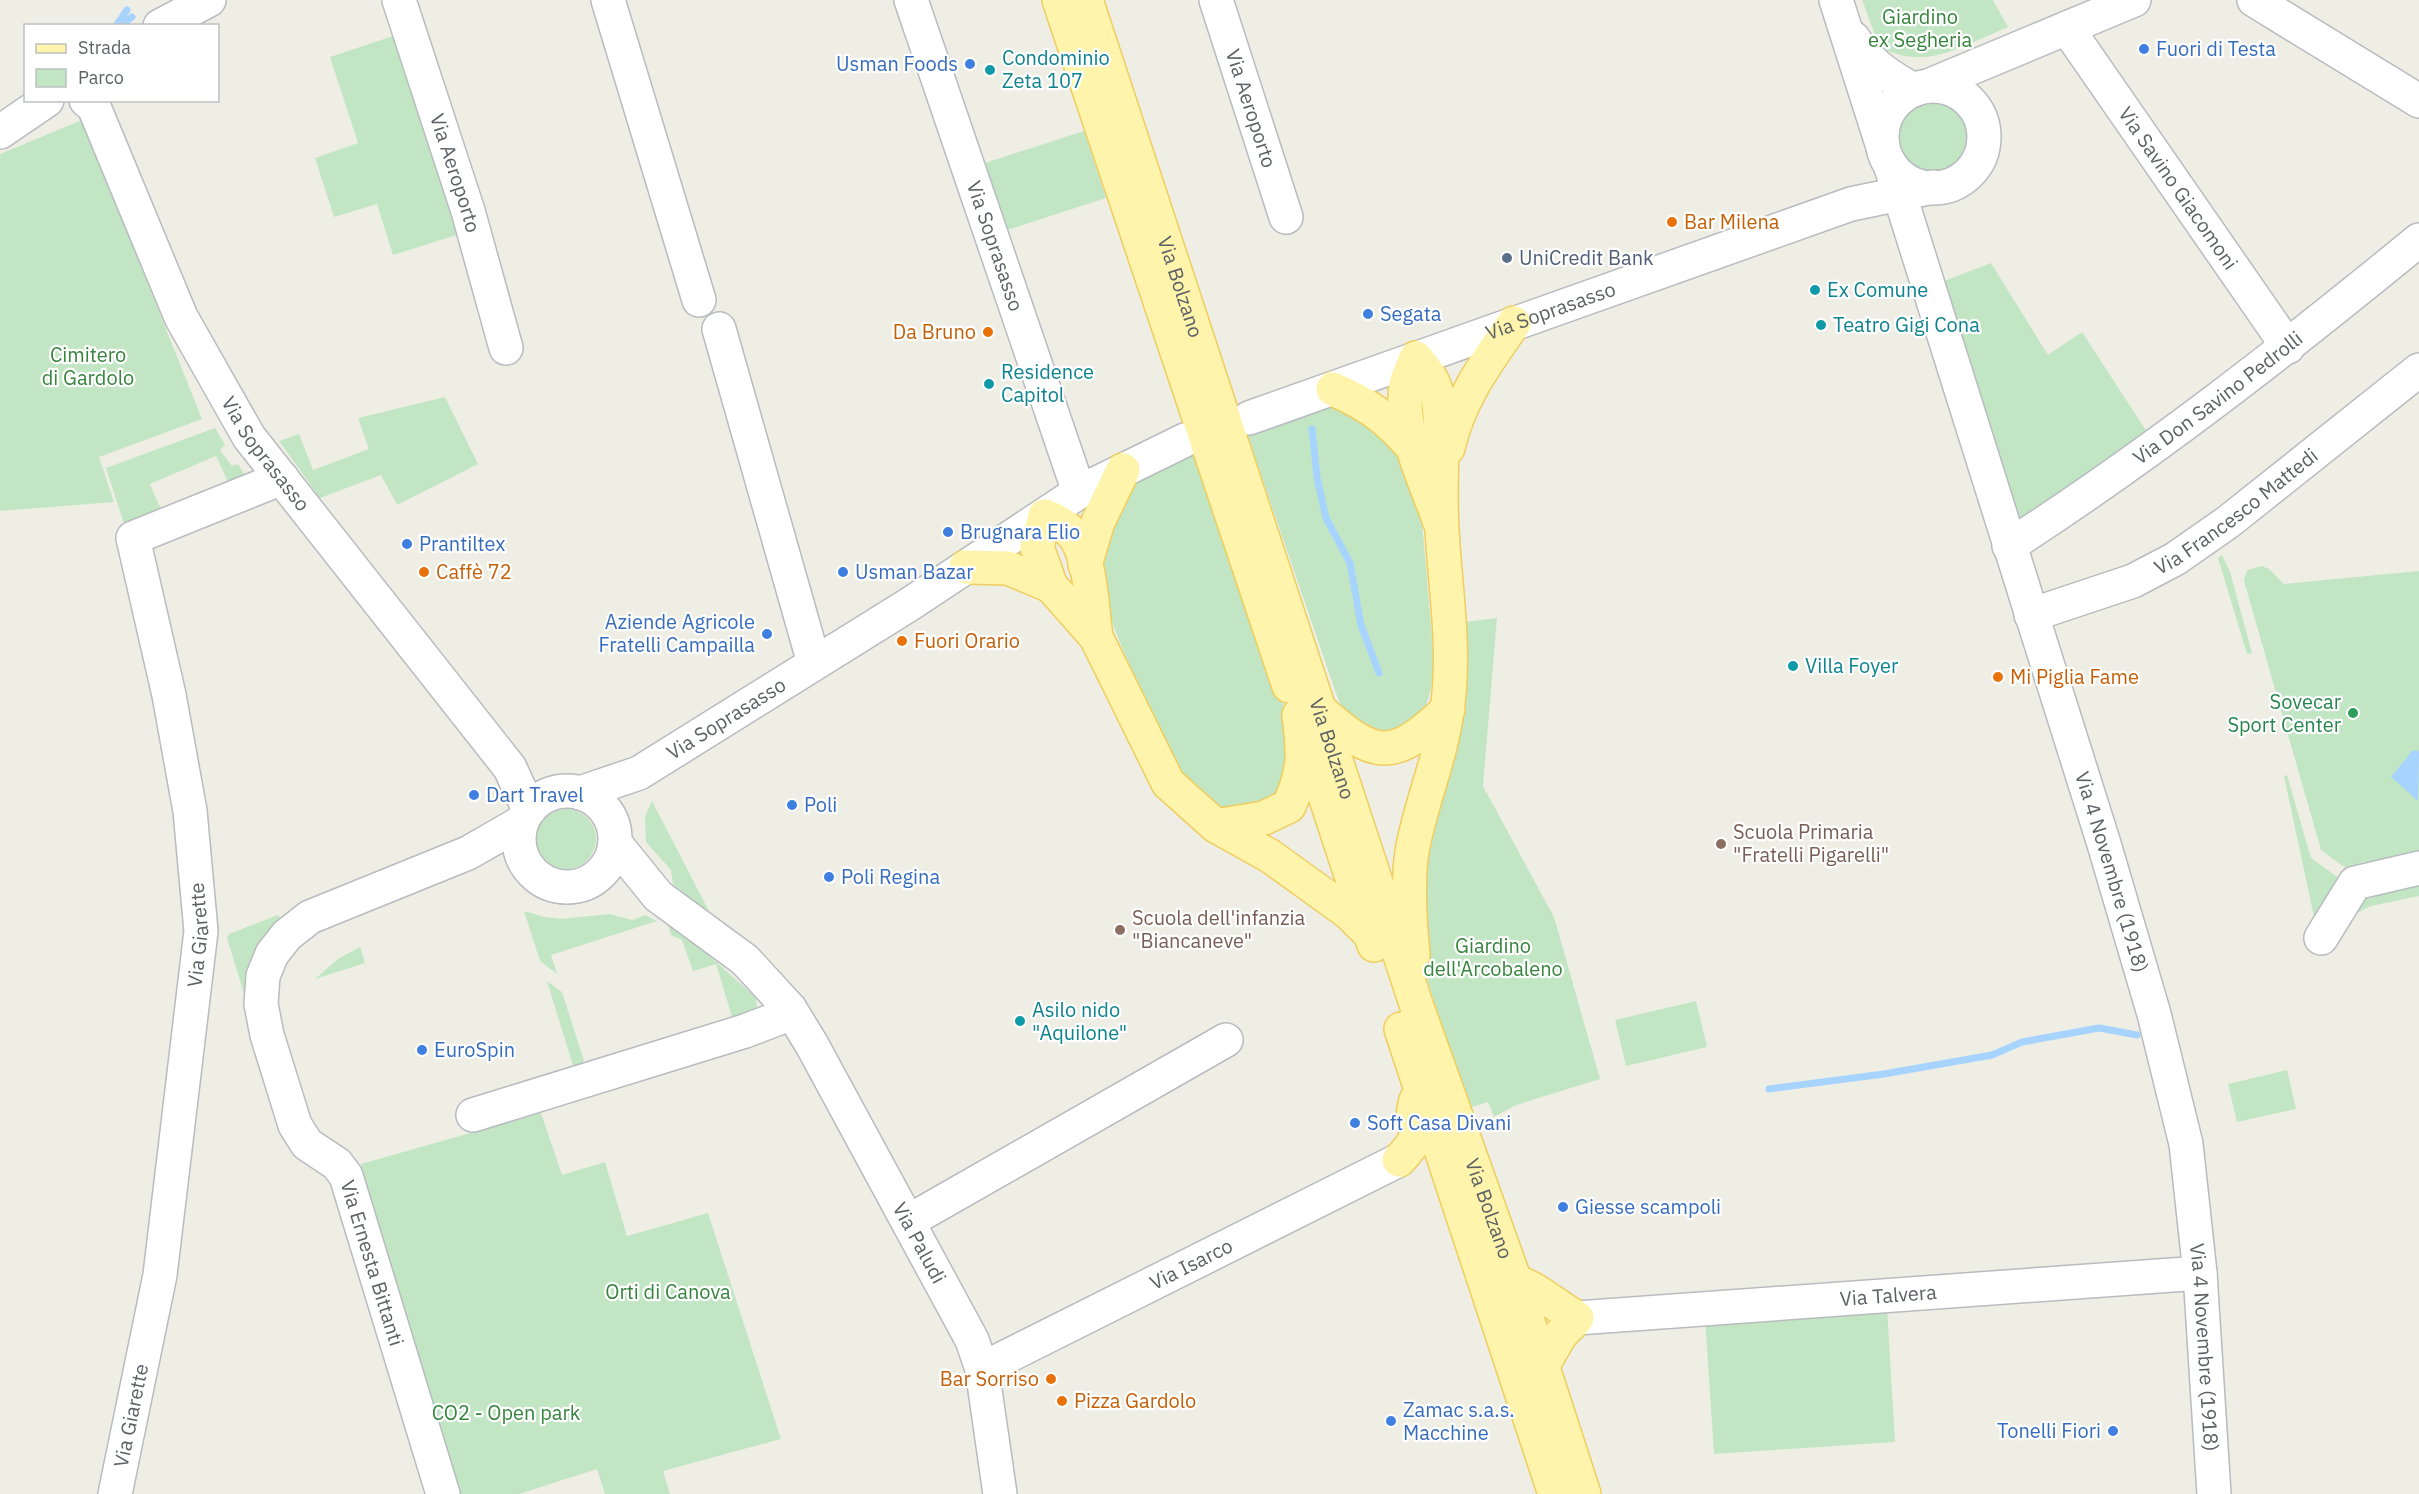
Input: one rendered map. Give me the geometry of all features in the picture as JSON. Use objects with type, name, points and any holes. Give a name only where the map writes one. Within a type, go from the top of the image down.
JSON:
[{"type":"main road","name":"Via Bolzano","points":[[1059,0],[1310,713],[1515,1281],[1584,1494]]},
{"type":"main road","name":"Via Bolzano","points":[[1086,0],[1310,713],[1370,933],[1555,1494]]},
{"type":"main road","points":[[1443,473],[1454,421],[1468,392],[1514,323]]},
{"type":"main road","points":[[1417,1007],[1410,926],[1413,847],[1434,776],[1448,709],[1451,614],[1442,528],[1443,473],[1437,396],[1428,373],[1416,358],[1406,383],[1407,417],[1414,449],[1442,528]]},
{"type":"main road","points":[[1333,389],[1363,402],[1389,420],[1414,449]]},
{"type":"main road","points":[[1085,566],[1098,522],[1123,470]]},
{"type":"main road","points":[[1096,637],[1085,566],[1076,538],[1063,524],[1045,516],[1037,547],[1051,586],[1096,637],[1168,783],[1216,826],[1270,856],[1349,913],[1370,933]]},
{"type":"main road","points":[[966,567],[1008,568],[1051,586]]},
{"type":"main road","points":[[1216,826],[1264,818],[1289,806],[1299,783],[1310,713],[1348,735],[1376,747],[1398,747],[1419,737],[1448,709]]},
{"type":"main road","points":[[1399,1160],[1413,1146],[1418,1136],[1412,1112],[1421,1087]]},
{"type":"main road","points":[[1399,1160],[1417,1158],[1429,1166],[1440,1181],[1454,1186]]},
{"type":"main road","points":[[1515,1281],[1534,1288],[1545,1298],[1577,1318],[1561,1334],[1543,1365]]},
{"type":"street","points":[[154,0],[159,24]]},
{"type":"street","points":[[163,24],[209,0]]},
{"type":"street","name":"Via Aeroporto","points":[[399,0],[468,211],[506,348]]},
{"type":"street","points":[[608,0],[699,300]]},
{"type":"street","name":"Via Soprasasso","points":[[911,0],[1079,492]]},
{"type":"street","name":"Via Aeroporto","points":[[1216,0],[1286,218]]},
{"type":"street","points":[[1839,11],[1864,55],[1887,75],[1921,88],[1940,86],[1956,91],[1974,106],[1982,122],[1984,134],[1978,160],[1962,179],[1941,186],[1909,182],[1891,169],[1886,118],[1900,98],[1921,88],[2134,0]]},
{"type":"street","points":[[2254,0],[2419,101]]},
{"type":"street","name":"Via 4 Novembre (1918)","points":[[1839,11],[2104,844],[2154,1014],[2186,1144],[2200,1273],[2214,1494]]},
{"type":"street","name":"Via Savino Giacomoni","points":[[2067,28],[2288,347]]},
{"type":"street","points":[[1982,122],[1990,78],[1996,66],[2018,48]]},
{"type":"street","points":[[0,132],[44,102]]},
{"type":"street","name":"Via Soprasasso","points":[[88,102],[94,107],[181,318],[249,437],[510,768],[546,804],[595,800],[612,830]]},
{"type":"street","name":"Via Soprasasso","points":[[1249,418],[1851,204],[1891,169]]},
{"type":"street","name":"Via 4 Novembre (1918)","points":[[1921,268],[1924,230],[1941,186]]},
{"type":"street","name":"Via Don Savino Pedrolli","points":[[2009,546],[2090,494],[2288,347],[2419,240]]},
{"type":"street","points":[[719,329],[814,663]]},
{"type":"street","name":"Via Francesco Mattedi","points":[[2031,615],[2133,581],[2175,559],[2228,522],[2419,370]]},
{"type":"street","name":"Via Soprasasso","points":[[528,868],[520,846],[546,804],[639,773],[966,567],[1079,492],[1185,440]]},
{"type":"street","name":"Via Giarette","points":[[115,1494],[160,1275],[201,930],[190,811],[169,695],[133,537],[282,478]]},
{"type":"street","name":"Via Soprasasso","points":[[585,884],[606,868],[612,830],[639,773]]},
{"type":"street","name":"Via Ernesta Bittanti","points":[[442,1494],[346,1176],[337,1164],[315,1150],[300,1135],[267,1035],[261,1004],[263,976],[272,954],[287,934],[310,917],[468,853],[546,804]]},
{"type":"street","name":"Via Paludi","points":[[612,830],[658,896],[745,960],[790,1009],[909,1221],[972,1341],[982,1369],[1000,1494]]},
{"type":"street","points":[[468,853],[528,868],[540,879],[554,885],[570,887],[585,884]]},
{"type":"street","points":[[2321,939],[2355,883],[2419,868]]},
{"type":"street","name":"Via Paludi","points":[[585,884],[658,896]]},
{"type":"street","points":[[473,1116],[745,1031],[779,1018],[790,1009]]},
{"type":"street","points":[[909,1221],[1226,1040]]},
{"type":"street","name":"Via Isarco","points":[[982,1369],[1399,1160]]},
{"type":"street","name":"Via Talvera","points":[[1577,1318],[2200,1273]]},
{"type":"green space","name":"Giardino ex Segheria","points":[[1862,0],[1993,0],[2008,27],[1944,53],[1928,57],[1912,57],[1896,54],[1879,46]]},
{"type":"green space","points":[[402,33],[466,232],[393,255],[377,204],[334,217],[315,158],[358,143],[330,57]]},
{"type":"green space","points":[[1927,98],[1941,98],[1955,104],[1966,115],[1972,129],[1969,151],[1961,163],[1941,174],[1927,174],[1913,168],[1902,157],[1896,143],[1896,129],[1902,115],[1913,104]]},
{"type":"green space","name":"Cimitero di Gardolo","points":[[82,120],[202,419],[99,457],[114,502],[0,511],[0,154]]},
{"type":"green space","points":[[1084,131],[1106,198],[1001,232],[979,165]]},
{"type":"green space","points":[[1991,263],[2048,355],[2082,332],[2149,435],[2017,526],[1939,283]]},
{"type":"green space","points":[[445,397],[478,464],[397,505],[381,475],[320,498],[279,441],[299,434],[313,470],[369,449],[358,418]]},
{"type":"green space","points":[[1333,401],[1382,425],[1409,458],[1420,498],[1435,674],[1424,713],[1391,732],[1374,730],[1345,714],[1246,431]]},
{"type":"green space","points":[[215,428],[225,445],[220,450],[232,466],[238,464],[249,482],[232,490],[216,456],[150,484],[165,519],[127,533],[106,468]]},
{"type":"green space","points":[[1194,448],[1292,730],[1289,772],[1276,797],[1250,812],[1215,806],[1182,781],[1123,650],[1090,566],[1129,480]]},
{"type":"green space","points":[[2222,555],[2230,572],[2252,653],[2247,654],[2218,558]]},
{"type":"green space","name":"Sovecar Sport Center","points":[[2262,566],[2269,569],[2284,584],[2419,571],[2419,859],[2374,869],[2363,861],[2354,874],[2321,850],[2244,581],[2247,570]]},
{"type":"green space","name":"Giardino dell'Arcobaleno","points":[[1497,618],[1483,786],[1554,917],[1600,1079],[1516,1105],[1494,1117],[1488,1102],[1468,1108],[1422,963],[1422,895],[1433,833],[1462,721],[1465,622]]},
{"type":"green space","points":[[2287,775],[2311,858],[2347,884],[2317,931],[2284,776]]},
{"type":"green space","points":[[652,801],[712,917],[673,884],[671,870],[646,842],[645,817]]},
{"type":"green space","points":[[566,809],[583,814],[591,822],[596,839],[591,856],[583,864],[566,869],[549,864],[541,856],[536,839],[541,822],[549,814]]},
{"type":"green space","points":[[2419,877],[2419,896],[2371,906],[2336,923],[2357,889],[2371,899],[2379,885]]},
{"type":"green space","points":[[524,911],[562,919],[610,914],[632,920],[645,915],[657,921],[551,955],[557,974],[540,961]]},
{"type":"green space","points":[[278,915],[281,919],[245,997],[227,938],[229,934]]},
{"type":"green space","points":[[668,925],[704,951],[756,998],[757,1010],[733,1020],[716,964],[693,971],[682,940],[671,935]]},
{"type":"green space","points":[[360,947],[365,963],[315,979],[338,959]]},
{"type":"green space","points":[[547,981],[562,992],[584,1061],[574,1069]]},
{"type":"green space","points":[[1696,1001],[1707,1047],[1626,1066],[1615,1020]]},
{"type":"green space","points":[[2287,1070],[2296,1109],[2237,1122],[2228,1084]]},
{"type":"green space","points":[[541,1113],[562,1175],[605,1162],[627,1236],[708,1213],[781,1439],[663,1471],[670,1494],[605,1494],[597,1469],[519,1494],[459,1494],[365,1184],[361,1164]]},
{"type":"green space","points":[[1887,1307],[1895,1442],[1714,1454],[1705,1318]]},
{"type":"water","points":[[2412,751],[2419,752],[2418,801],[2391,777]]},
{"type":"waterway","points":[[117,24],[127,10]]},
{"type":"waterway","points":[[123,24],[132,17]]},
{"type":"waterway","points":[[1312,429],[1317,477],[1326,518],[1350,563],[1361,625],[1379,673]]},
{"type":"waterway","points":[[1769,1089],[1884,1074],[1992,1055],[2022,1042],[2099,1028],[2137,1035]]},
{"type":"place","name":"Fuori di Testa","points":[[2144,49]]},
{"type":"place","name":"Usman Foods","points":[[970,64]]},
{"type":"place","name":"Condominio Zeta 107","points":[[990,70]]},
{"type":"place","name":"Bar Milena","points":[[1672,222]]},
{"type":"place","name":"UniCredit Bank","points":[[1507,258]]},
{"type":"place","name":"Ex Comune","points":[[1815,290]]},
{"type":"place","name":"Segata","points":[[1368,314]]},
{"type":"place","name":"Teatro Gigi Cona","points":[[1821,325]]},
{"type":"place","name":"Da Bruno","points":[[988,332]]},
{"type":"place","name":"Residence Capitol","points":[[989,384]]},
{"type":"place","name":"Brugnara Elio","points":[[948,532]]},
{"type":"place","name":"Prantiltex","points":[[407,544]]},
{"type":"place","name":"Caffè 72","points":[[424,572]]},
{"type":"place","name":"Usman Bazar","points":[[843,572]]},
{"type":"place","name":"Aziende Agricole Fratelli Campailla","points":[[767,634]]},
{"type":"place","name":"Fuori Orario","points":[[902,641]]},
{"type":"place","name":"Villa Foyer","points":[[1793,666]]},
{"type":"place","name":"Mi Piglia Fame","points":[[1998,677]]},
{"type":"place","name":"Sovecar Sport Center","points":[[2353,713]]},
{"type":"place","name":"Dart Travel","points":[[474,795]]},
{"type":"place","name":"Poli","points":[[792,805]]},
{"type":"place","name":"Scuola Primaria \"Fratelli Pigarelli\"","points":[[1721,844]]},
{"type":"place","name":"Poli Regina","points":[[829,877]]},
{"type":"place","name":"Scuola dell'infanzia \"Biancaneve\"","points":[[1120,930]]},
{"type":"place","name":"Asilo nido \"Aquilone\"","points":[[1020,1021]]},
{"type":"place","name":"EuroSpin","points":[[422,1050]]},
{"type":"place","name":"Soft Casa Divani","points":[[1355,1123]]},
{"type":"place","name":"Giesse scampoli","points":[[1563,1207]]},
{"type":"place","name":"Bar Sorriso","points":[[1051,1379]]},
{"type":"place","name":"Pizza Gardolo","points":[[1062,1401]]},
{"type":"place","name":"Zamac s.a.s. Macchine","points":[[1391,1421]]},
{"type":"place","name":"Tonelli Fiori","points":[[2113,1431]]},
{"type":"park label","name":"Orti di Canova","points":[[668,1292]]},
{"type":"park label","name":"CO2 - Open park","points":[[506,1413]]}]
